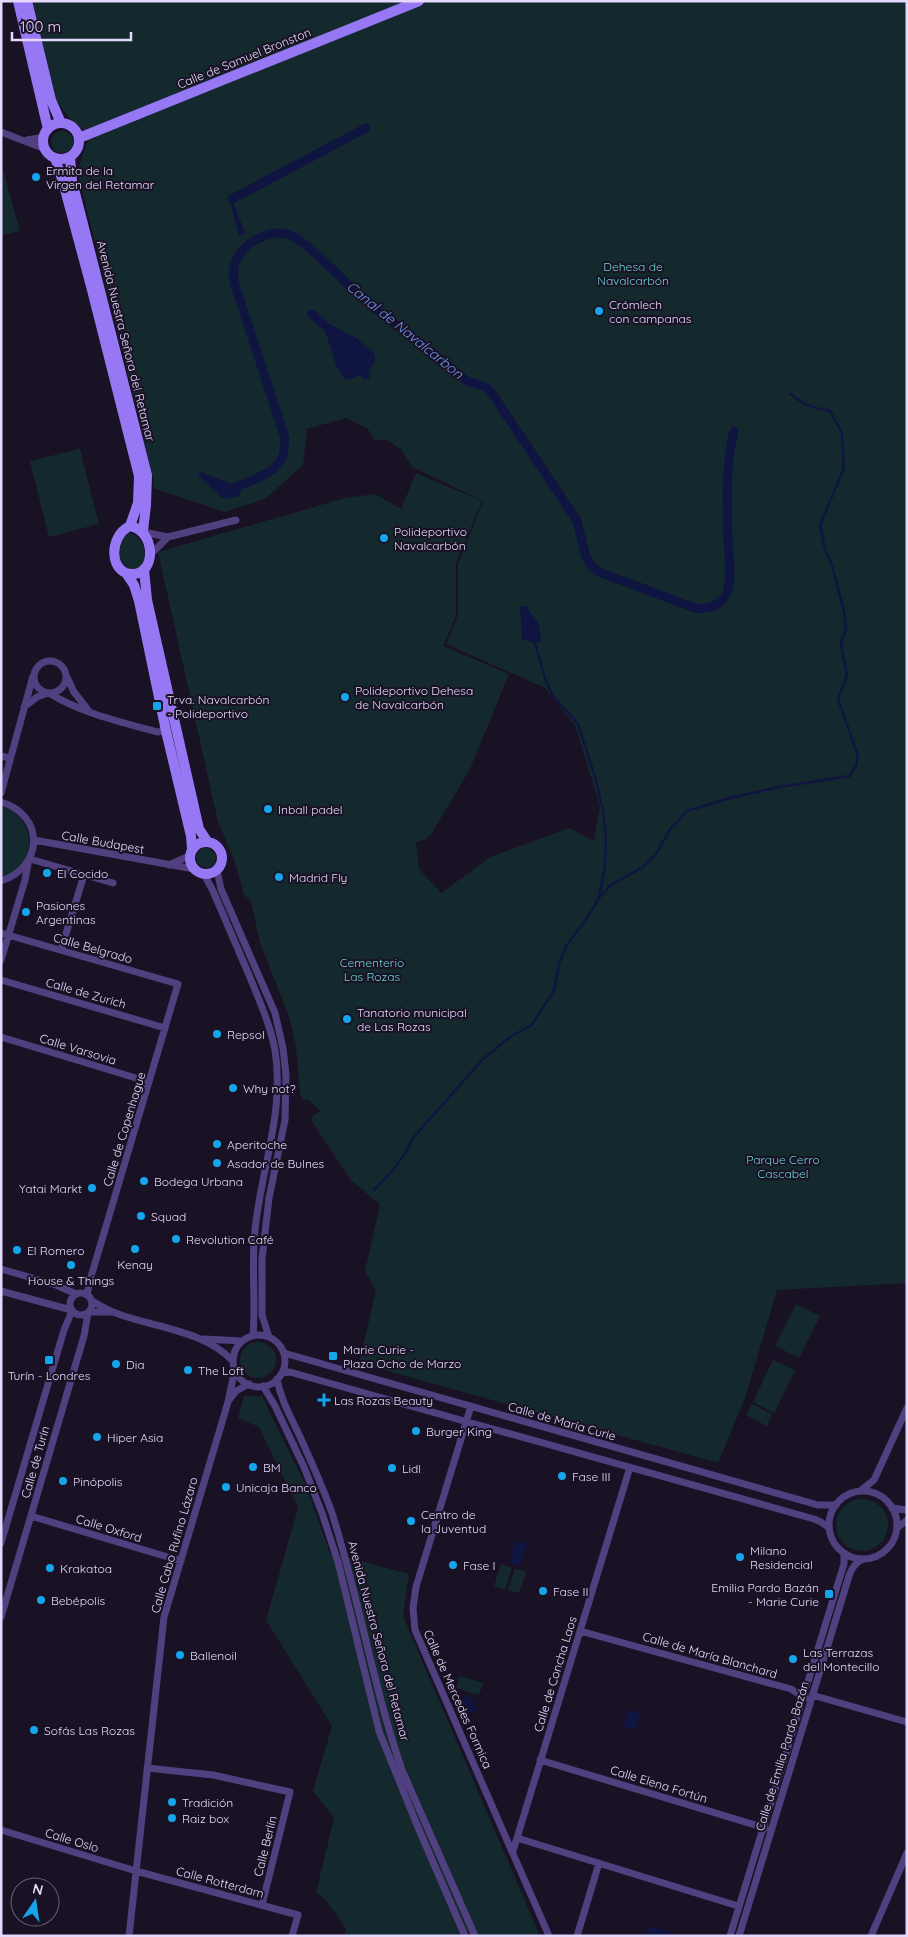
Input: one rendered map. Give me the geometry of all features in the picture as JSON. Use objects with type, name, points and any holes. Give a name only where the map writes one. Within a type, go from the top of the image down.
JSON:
[{"type":"street","points":[[18,1],[46,133],[45,149]]},
{"type":"street","points":[[1,132],[45,149],[55,158],[70,157],[78,149],[79,138],[73,128],[61,123],[51,100],[27,1]]},
{"type":"street","name":"Calle de Samuel Bronston","points":[[79,138],[419,1]]},
{"type":"street","points":[[22,140],[35,140],[61,123]]},
{"type":"street","name":"Avenida Nuestra Señora del Retamar","points":[[70,157],[72,181],[147,475],[143,532]]},
{"type":"street","name":"Avenida Nuestra Señora del Retamar","points":[[55,158],[64,182],[139,476],[138,503],[130,526]]},
{"type":"street","points":[[143,532],[168,537],[236,520]]},
{"type":"street","points":[[150,555],[150,545],[143,532],[138,528],[130,526],[118,536],[115,544],[115,560],[120,570],[126,573],[139,573],[144,569],[150,555],[168,537]]},
{"type":"street","points":[[144,569],[147,600],[194,810],[199,829],[207,842]]},
{"type":"street","points":[[126,573],[134,585],[139,601],[166,730],[191,836],[191,852],[191,865],[194,869],[204,874],[211,874],[222,863],[222,854],[216,845],[201,842],[191,852],[169,865]]},
{"type":"street","points":[[1,793],[33,676],[36,668],[42,662],[51,660],[59,663],[64,668],[74,692],[88,710]]},
{"type":"street","points":[[24,708],[37,697],[56,692],[62,688],[66,675]]},
{"type":"street","points":[[33,676],[41,691],[49,693],[67,704],[157,732],[166,730]]},
{"type":"street","points":[[1,756],[10,758]]},
{"type":"street","points":[[1,802],[10,804],[20,810],[32,829],[34,840],[25,880],[5,934],[1,960]]},
{"type":"street","name":"Calle Budapest","points":[[34,840],[194,869]]},
{"type":"street","points":[[29,861],[113,883]]},
{"type":"street","points":[[1,881],[11,878],[20,872],[29,861]]},
{"type":"street","points":[[217,870],[221,889],[275,1013],[283,1048],[287,1098],[269,1198],[262,1258],[262,1315],[269,1337]]},
{"type":"street","points":[[204,874],[266,1016],[275,1050],[278,1075],[276,1119],[255,1229],[253,1336]]},
{"type":"street","points":[[61,950],[84,875]]},
{"type":"street","name":"Calle Belgrado","points":[[5,934],[178,984]]},
{"type":"street","name":"Calle de Zurich","points":[[1,980],[165,1028]]},
{"type":"street","name":"Calle de Copenhague","points":[[84,1296],[178,984]]},
{"type":"street","name":"Calle Varsovia","points":[[1,1037],[149,1082]]},
{"type":"street","points":[[1,1269],[84,1296],[112,1312],[201,1338],[242,1341],[253,1336],[269,1337],[281,1346],[284,1353],[285,1360],[280,1376],[263,1386],[249,1384],[240,1378],[235,1369],[234,1354],[242,1341]]},
{"type":"street","points":[[1,1291],[71,1310],[81,1316],[89,1312],[112,1312]]},
{"type":"street","name":"Calle de Turín","points":[[1,1543],[71,1310],[70,1301],[84,1296],[92,1309],[89,1312],[84,1336],[31,1516],[3,1603],[1,1617]]},
{"type":"street","points":[[201,1338],[221,1349],[234,1361]]},
{"type":"street","name":"Calle de María Curie","points":[[284,1353],[818,1505],[836,1504]]},
{"type":"street","name":"Calle Cabo Rufino Lázaro","points":[[129,1936],[164,1617],[228,1402],[235,1369]]},
{"type":"street","name":"Calle de María Curie","points":[[280,1376],[290,1372],[814,1519],[829,1528]]},
{"type":"street","name":"Avenida Nuestra Señora del Retamar","points":[[280,1376],[282,1402],[313,1464],[331,1511],[346,1560],[378,1692],[400,1762],[475,1936]]},
{"type":"street","points":[[228,1402],[236,1391],[249,1384]]},
{"type":"street","name":"Avenida Nuestra Señora del Retamar","points":[[263,1386],[275,1406],[304,1467],[322,1513],[338,1562],[369,1694],[385,1749],[465,1936]]},
{"type":"street","name":"Calle de Mercedes Formica","points":[[471,1406],[416,1587],[413,1608],[416,1630],[549,1936]]},
{"type":"street","points":[[874,1480],[879,1495],[892,1508],[897,1528],[890,1546],[882,1553],[864,1559],[854,1558],[844,1554],[834,1543],[829,1528],[830,1516],[836,1504],[846,1495],[860,1491],[874,1480],[907,1408]]},
{"type":"street","name":"Calle de Concha Laos","points":[[513,1851],[630,1467]]},
{"type":"street","points":[[860,1491],[879,1495]]},
{"type":"street","points":[[892,1508],[907,1510]]},
{"type":"street","name":"Calle Oxford","points":[[31,1516],[181,1561]]},
{"type":"street","points":[[897,1528],[907,1520]]},
{"type":"street","name":"Calle de Emilia Pardo Bazán","points":[[730,1936],[844,1564],[844,1554]]},
{"type":"street","name":"Calle de Emilia Pardo Bazán","points":[[739,1936],[851,1571],[857,1562],[864,1559]]},
{"type":"street","name":"Calle de María Blanchard","points":[[580,1631],[791,1689],[803,1695]]},
{"type":"street","points":[[803,1695],[806,1702],[803,1711],[804,1725]]},
{"type":"street","points":[[812,1696],[907,1722]]},
{"type":"street","name":"Calle Elena Fortún","points":[[540,1760],[771,1830]]},
{"type":"street","name":"Calle Berlín","points":[[148,1768],[213,1775],[290,1792],[262,1905]]},
{"type":"street","points":[[503,1829],[519,1829]]},
{"type":"street","name":"Calle Oslo","points":[[1,1830],[136,1871]]},
{"type":"street","points":[[517,1838],[738,1906]]},
{"type":"street","points":[[871,1936],[907,1853]]},
{"type":"street","points":[[577,1936],[599,1863]]},
{"type":"street","name":"Calle Rotterdam","points":[[136,1871],[298,1915],[292,1936]]},
{"type":"green space","name":"Dehesa de Navalcarbón","points":[[30,1],[907,1],[907,1283],[777,1290],[745,1398],[718,1463],[359,1363],[376,1291],[365,1271],[380,1205],[350,1179],[311,1120],[320,1111],[309,1100],[303,1100],[300,1095],[296,1047],[289,1016],[260,943],[251,901],[244,895],[235,862],[218,822],[158,552],[345,498],[375,494],[401,509],[416,473],[482,501],[456,563],[456,616],[443,646],[509,674],[470,769],[432,833],[426,839],[416,842],[419,869],[441,893],[490,857],[569,828],[594,841],[600,806],[575,725],[545,688],[446,644],[458,615],[458,564],[483,501],[412,467],[401,449],[385,439],[374,441],[368,429],[346,418],[307,429],[303,465],[265,499],[225,512],[153,488],[154,481],[79,178],[79,166],[88,140],[82,128],[70,119],[57,101]]},
{"type":"green space","points":[[62,131],[70,134],[73,142],[70,150],[62,153],[54,150],[51,142],[54,134]]},
{"type":"green space","points":[[1,163],[20,231],[1,236]]},
{"type":"green space","points":[[80,449],[99,524],[49,537],[30,461]]},
{"type":"green space","points":[[129,533],[138,538],[145,552],[143,563],[134,570],[125,566],[120,557],[122,538]]},
{"type":"green space","points":[[1,806],[18,816],[28,832],[29,842],[25,860],[16,869],[1,878]]},
{"type":"green space","points":[[206,848],[213,851],[216,858],[213,865],[206,868],[199,865],[196,858],[199,851]]},
{"type":"green space","points":[[796,1304],[820,1316],[799,1358],[775,1346]]},
{"type":"green space","points":[[258,1342],[270,1348],[276,1360],[270,1372],[258,1378],[246,1372],[240,1360],[246,1348]]},
{"type":"green space","points":[[773,1360],[795,1370],[774,1413],[753,1402]]},
{"type":"green space","points":[[244,1396],[262,1396],[306,1486],[330,1553],[409,1574],[403,1616],[540,1936],[344,1936],[346,1929],[325,1899],[316,1893],[334,1818],[313,1791],[332,1726],[266,1620],[298,1508],[259,1427],[238,1418]]},
{"type":"green space","points":[[752,1404],[772,1414],[767,1426],[746,1415]]},
{"type":"green space","points":[[857,1499],[867,1499],[881,1506],[888,1520],[888,1530],[881,1544],[867,1551],[857,1551],[847,1547],[840,1540],[836,1530],[836,1520],[840,1510],[847,1503]]},
{"type":"green space","points":[[501,1564],[512,1568],[505,1589],[494,1586]]},
{"type":"green space","points":[[515,1568],[526,1572],[519,1593],[508,1590]]},
{"type":"green space","points":[[460,1676],[483,1683],[479,1695],[456,1688]]},
{"type":"shaded area","points":[[232,199],[245,233],[239,236],[230,201]]},
{"type":"shaded area","points":[[326,322],[356,338],[374,353],[374,363],[371,368],[361,375],[345,380],[336,365],[326,333],[321,326]]},
{"type":"shaded area","points":[[200,472],[229,483],[237,483],[241,491],[239,496],[223,499],[198,475]]},
{"type":"shaded area","points":[[526,606],[539,624],[541,641],[535,643],[522,639],[520,607]]},
{"type":"shaded area","points":[[515,1541],[527,1544],[520,1566],[509,1563]]},
{"type":"shaded area","points":[[470,1695],[477,1710],[466,1715],[459,1700]]},
{"type":"shaded area","points":[[628,1710],[641,1713],[635,1730],[623,1726]]},
{"type":"shaded area","points":[[649,1926],[675,1934],[675,1936],[646,1935]]},
{"type":"waterway","points":[[232,199],[366,128]]},
{"type":"waterway","name":"Canal de Navalcarbon","points":[[238,486],[271,471],[280,461],[284,451],[285,438],[234,282],[234,267],[241,252],[254,241],[279,233],[287,234],[303,243],[368,302],[467,381],[486,387],[577,521],[586,557],[599,572],[695,608],[709,608],[721,601],[729,587],[727,485],[734,431]]},
{"type":"waterway","points":[[312,314],[323,324]]},
{"type":"waterway","points":[[599,898],[611,885],[643,867],[656,854],[671,828],[687,811],[730,798],[779,787],[850,776],[856,766],[858,756],[838,699],[847,675],[841,643],[846,629],[844,611],[831,562],[825,550],[820,525],[844,468],[842,433],[830,411],[803,403],[790,394]]},
{"type":"waterway","points":[[374,1190],[396,1166],[413,1138],[482,1060],[510,1037],[532,1025],[554,990],[559,963],[567,945],[599,898],[605,865],[606,839],[603,810],[595,777],[578,724],[553,696],[546,682],[535,643]]},
{"type":"place","name":"Ermita de la Virgen del Retamar","points":[[36,177]]},
{"type":"place","name":"Crómlech con campanas","points":[[599,311]]},
{"type":"place","name":"Polideportivo Navalcarbón","points":[[384,538]]},
{"type":"place","name":"Polideportivo Dehesa de Navalcarbón","points":[[345,697]]},
{"type":"place","name":"Trva. Navalcarbón - Polideportivo","points":[[157,706]]},
{"type":"place","name":"Inball padel","points":[[268,809]]},
{"type":"place","name":"El Cocido","points":[[47,873]]},
{"type":"place","name":"Madrid Fly","points":[[279,877]]},
{"type":"place","name":"Pasiones Argentinas","points":[[26,912]]},
{"type":"place","name":"Tanatorio municipal de Las Rozas","points":[[347,1019]]},
{"type":"place","name":"Repsol","points":[[217,1034]]},
{"type":"place","name":"Why not?","points":[[233,1088]]},
{"type":"place","name":"Aperitoche","points":[[217,1144]]},
{"type":"place","name":"Asador de Bulnes","points":[[217,1163]]},
{"type":"place","name":"Bodega Urbana","points":[[144,1181]]},
{"type":"place","name":"Yatai Markt","points":[[92,1188]]},
{"type":"place","name":"Squad","points":[[141,1216]]},
{"type":"place","name":"Revolution Café","points":[[176,1239]]},
{"type":"place","name":"Kenay","points":[[135,1249]]},
{"type":"place","name":"El Romero","points":[[17,1250]]},
{"type":"place","name":"House & Things","points":[[71,1265]]},
{"type":"place","name":"Marie Curie - Plaza Ocho de Marzo","points":[[333,1356]]},
{"type":"place","name":"Turín - Londres","points":[[49,1360]]},
{"type":"place","name":"Dia","points":[[116,1364]]},
{"type":"place","name":"The Loft","points":[[188,1370]]},
{"type":"place","name":"Las Rozas Beauty","points":[[324,1400]]},
{"type":"place","name":"Burger King","points":[[416,1431]]},
{"type":"place","name":"Hiper Asia","points":[[97,1437]]},
{"type":"place","name":"BM","points":[[253,1467]]},
{"type":"place","name":"Lidl","points":[[392,1468]]},
{"type":"place","name":"Fase III","points":[[562,1476]]},
{"type":"place","name":"Pinópolis","points":[[63,1481]]},
{"type":"place","name":"Unicaja Banco","points":[[226,1487]]},
{"type":"place","name":"Centro de la Juventud","points":[[411,1521]]},
{"type":"place","name":"Milano Residencial","points":[[740,1557]]},
{"type":"place","name":"Fase I","points":[[453,1565]]},
{"type":"place","name":"Krakatoa","points":[[50,1568]]},
{"type":"place","name":"Fase II","points":[[543,1591]]},
{"type":"place","name":"Emilia Pardo Bazán - Marie Curie","points":[[829,1594]]},
{"type":"place","name":"Bebépolis","points":[[41,1600]]},
{"type":"place","name":"Ballenoil","points":[[180,1655]]},
{"type":"place","name":"Las Terrazas del Montecillo","points":[[793,1659]]},
{"type":"place","name":"Sofás Las Rozas","points":[[34,1730]]},
{"type":"place","name":"Tradición","points":[[172,1802]]},
{"type":"place","name":"Raiz box","points":[[172,1818]]},
{"type":"park label","name":"Cementerio Las Rozas","points":[[372,969]]},
{"type":"park label","name":"Parque Cerro Cascabel","points":[[783,1166]]}]
